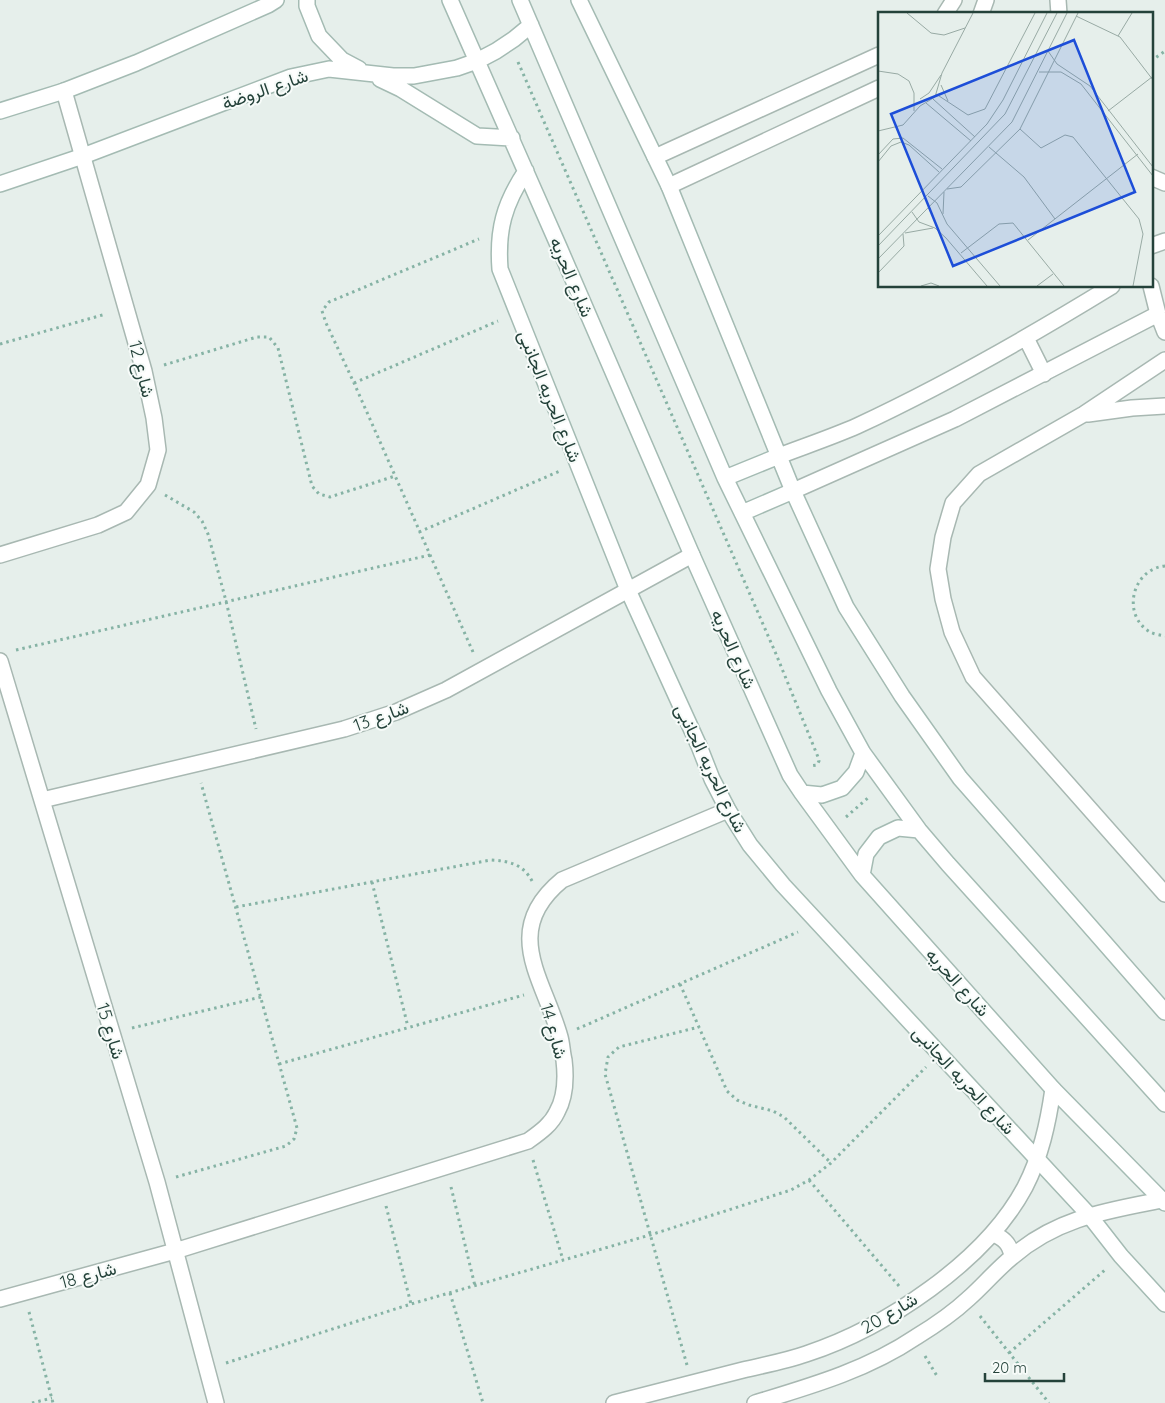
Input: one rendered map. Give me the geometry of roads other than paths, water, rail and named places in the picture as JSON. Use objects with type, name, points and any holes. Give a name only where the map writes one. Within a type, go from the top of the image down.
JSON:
[{"type":"street","points":[[0,111],[64,92],[201,35],[276,0]]},
{"type":"street","points":[[307,0],[307,6],[319,36],[342,60],[401,89],[477,136],[512,138]]},
{"type":"street","name":"شارع الحريه","points":[[450,0],[790,775],[862,875],[1053,1089],[1164,1202]]},
{"type":"street","points":[[520,0],[725,478],[829,691],[863,753],[919,830],[948,864],[1165,1104]]},
{"type":"street","points":[[579,0],[669,186],[793,490],[846,607],[902,696],[960,778],[1165,1012]]},
{"type":"street","points":[[946,12],[954,0]]},
{"type":"street","points":[[981,12],[986,0]]},
{"type":"street","name":"شارع الروضة","points":[[0,184],[83,156],[291,77],[329,69],[371,75],[400,76],[428,74],[457,68],[477,60],[514,39],[531,25]]},
{"type":"street","points":[[656,157],[878,55]]},
{"type":"street","points":[[669,186],[878,88]]},
{"type":"street","name":"شارع 12","points":[[0,555],[98,525],[126,512],[148,485],[158,450],[154,418],[144,372],[64,92]]},
{"type":"street","name":"شارع الحريه الجانبى","points":[[526,171],[509,199],[500,231],[500,269],[628,590],[728,810],[750,845],[783,885],[1089,1215],[1122,1256],[1165,1304]]},
{"type":"street","points":[[1152,177],[1165,183]]},
{"type":"street","points":[[1152,246],[1165,241]]},
{"type":"street","points":[[725,478],[856,426],[942,384],[1026,338],[1109,288]]},
{"type":"street","points":[[1152,288],[1165,332]]},
{"type":"street","points":[[742,513],[955,419],[1158,314]]},
{"type":"street","points":[[1026,338],[1044,374]]},
{"type":"street","points":[[1165,360],[1084,414],[979,474],[954,503],[943,537],[938,569],[943,599],[952,632],[973,677],[1165,894]]},
{"type":"street","points":[[1084,414],[1165,406]]},
{"type":"street","name":"شارع 13","points":[[42,800],[344,729],[396,712],[446,690],[692,555]]},
{"type":"street","name":"شارع 15","points":[[5,656],[42,800],[157,1182],[216,1403]]},
{"type":"street","points":[[802,794],[822,795],[842,788],[856,772],[863,753]]},
{"type":"street","name":"شارع 14","points":[[175,1251],[528,1141],[545,1129],[558,1112],[565,1092],[566,1071],[560,1037],[542,990],[531,953],[531,925],[542,899],[562,880],[728,810]]},
{"type":"street","points":[[862,875],[866,854],[879,837],[898,828],[919,830]]},
{"type":"street","name":"شارع 20","points":[[614,1403],[806,1354],[858,1332],[912,1302],[952,1272],[992,1234],[1010,1212],[1037,1160],[1050,1114],[1053,1089]]},
{"type":"street","name":"شارع 20","points":[[755,1403],[820,1384],[884,1356],[921,1334],[967,1300],[1012,1256],[1035,1240],[1059,1227],[1089,1215],[1164,1202]]},
{"type":"street","points":[[992,1234],[1006,1242],[1012,1256]]},
{"type":"street","name":"شارع 18","points":[[0,1299],[175,1251]]}]
